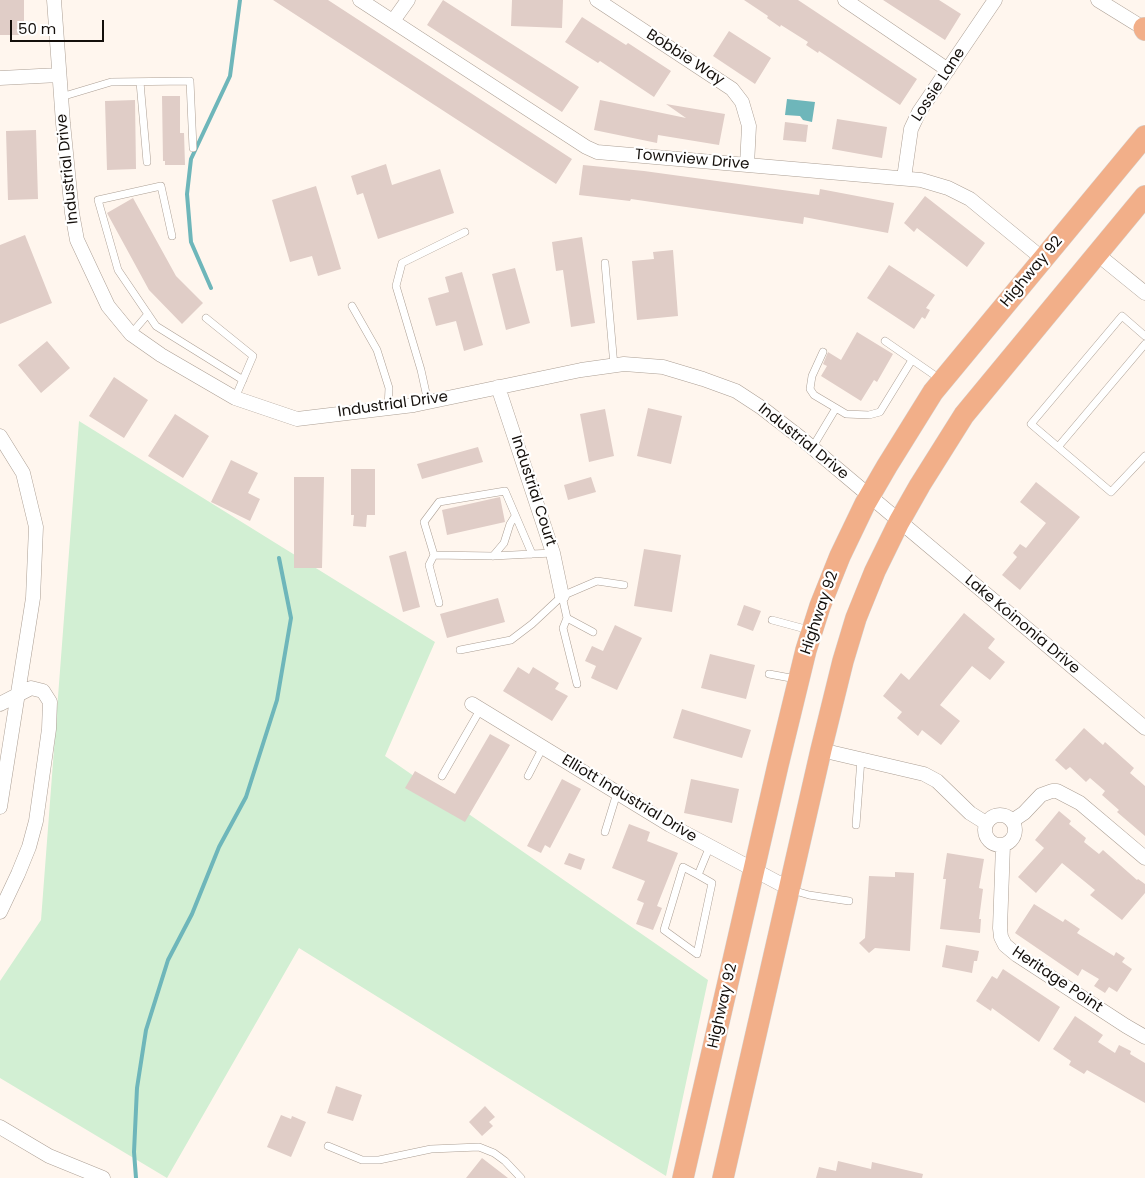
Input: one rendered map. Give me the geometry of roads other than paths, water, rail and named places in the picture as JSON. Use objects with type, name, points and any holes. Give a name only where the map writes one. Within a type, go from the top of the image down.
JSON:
[{"type":"main road","name":"Highway 92","points":[[683,1178],[799,680],[820,606],[840,556],[869,497],[912,422],[942,381],[1145,136]]},
{"type":"main road","points":[[723,1178],[843,660],[856,618],[875,571],[899,522],[945,443],[964,415],[1145,196]]},
{"type":"street","name":"Industrial Drive","points":[[54,0],[72,213],[77,240],[108,306],[131,334],[161,355],[235,398],[296,419],[428,402],[581,370],[624,364],[663,367],[703,378],[736,391],[762,408],[899,522]]},
{"type":"street","name":"Townview Drive","points":[[360,0],[586,147],[597,152],[921,180],[948,188],[970,199],[1043,259]]},
{"type":"street","points":[[393,21],[408,0]]},
{"type":"street","name":"Bobbie Way","points":[[597,0],[732,89],[742,102],[749,126],[747,165]]},
{"type":"street","points":[[844,0],[948,70]]},
{"type":"street","name":"Lossie Lane","points":[[904,178],[911,129],[919,112],[995,0]]},
{"type":"street","points":[[1098,0],[1145,29]]},
{"type":"street","points":[[0,78],[59,74]]},
{"type":"street","points":[[1097,254],[1145,292]]},
{"type":"street","name":"Industrial Court","points":[[498,387],[553,553],[562,596]]},
{"type":"street","points":[[0,436],[23,473],[36,527],[33,598],[3,768],[0,807]]},
{"type":"street","name":"Lake Koinonia Drive","points":[[899,522],[1145,728]]},
{"type":"street","points":[[0,704],[31,688],[43,691],[50,702],[49,729],[36,822],[29,847],[0,912]]},
{"type":"street","name":"Elliott Industrial Drive","points":[[476,707],[670,825],[790,889]]},
{"type":"street","points":[[821,750],[916,771],[930,777],[937,781],[970,813],[986,823]]},
{"type":"street","points":[[1012,821],[1024,813],[1041,795],[1057,791],[1070,796],[1080,803],[1145,858]]},
{"type":"street","points":[[999,814],[1009,817],[1012,821],[1015,831],[1014,836],[1007,843],[998,845],[989,841],[985,832],[986,823],[994,816],[999,814]]},
{"type":"street","name":"Heritage Point","points":[[1002,845],[1000,928],[1005,945],[1040,970],[1145,1037]]},
{"type":"street","points":[[0,1127],[49,1156],[103,1178]]},
{"type":"lane","points":[[61,98],[111,82],[190,81],[193,148]]},
{"type":"lane","points":[[140,82],[147,162]]},
{"type":"lane","points":[[172,236],[161,186],[98,200],[118,270],[156,326],[243,380]]},
{"type":"lane","points":[[428,402],[421,370],[396,286],[402,264],[465,232]]},
{"type":"lane","points":[[605,264],[614,366]]},
{"type":"lane","points":[[352,306],[377,350],[389,388],[388,408]]},
{"type":"lane","points":[[131,334],[148,314]]},
{"type":"lane","points":[[1145,336],[1122,316],[1031,424],[1111,492],[1145,456]]},
{"type":"lane","points":[[206,318],[253,356],[235,398]]},
{"type":"lane","points":[[885,341],[942,381]]},
{"type":"lane","points":[[1058,447],[1145,344]]},
{"type":"lane","points":[[823,352],[812,376],[810,389],[814,396],[846,414],[869,415],[880,412],[912,360]]},
{"type":"lane","points":[[812,448],[836,408]]},
{"type":"lane","points":[[439,603],[429,565],[434,555],[424,522],[439,502],[505,491],[532,554]]},
{"type":"lane","points":[[493,556],[504,543],[510,524],[515,516]]},
{"type":"lane","points":[[434,555],[493,556],[553,553]]},
{"type":"lane","points":[[460,650],[511,640],[532,624],[562,596],[597,581],[624,584]]},
{"type":"lane","points":[[562,596],[567,618],[563,628],[577,684]]},
{"type":"lane","points":[[567,618],[593,632]]},
{"type":"lane","points":[[772,620],[812,631]]},
{"type":"lane","points":[[770,674],[799,680]]},
{"type":"lane","points":[[442,776],[476,707]]},
{"type":"lane","points":[[528,776],[543,747]]},
{"type":"lane","points":[[856,825],[861,759]]},
{"type":"lane","points":[[605,832],[617,793]]},
{"type":"lane","points":[[698,875],[710,846]]},
{"type":"lane","points":[[683,867],[698,875],[712,883],[698,954],[664,930],[683,867]]},
{"type":"lane","points":[[790,889],[809,895],[849,901]]},
{"type":"lane","points":[[328,1146],[362,1160],[388,1159],[431,1149],[479,1147],[500,1157],[521,1178]]},
{"type":"water","points":[[787,99],[815,102],[812,122],[803,120],[800,116],[785,115]]},
{"type":"waterway","points":[[211,288],[191,242],[187,194],[191,159],[230,76],[240,0]]},
{"type":"waterway","points":[[136,1178],[134,1152],[137,1088],[146,1030],[168,960],[192,914],[219,847],[246,797],[277,700],[291,618],[279,558]]}]
